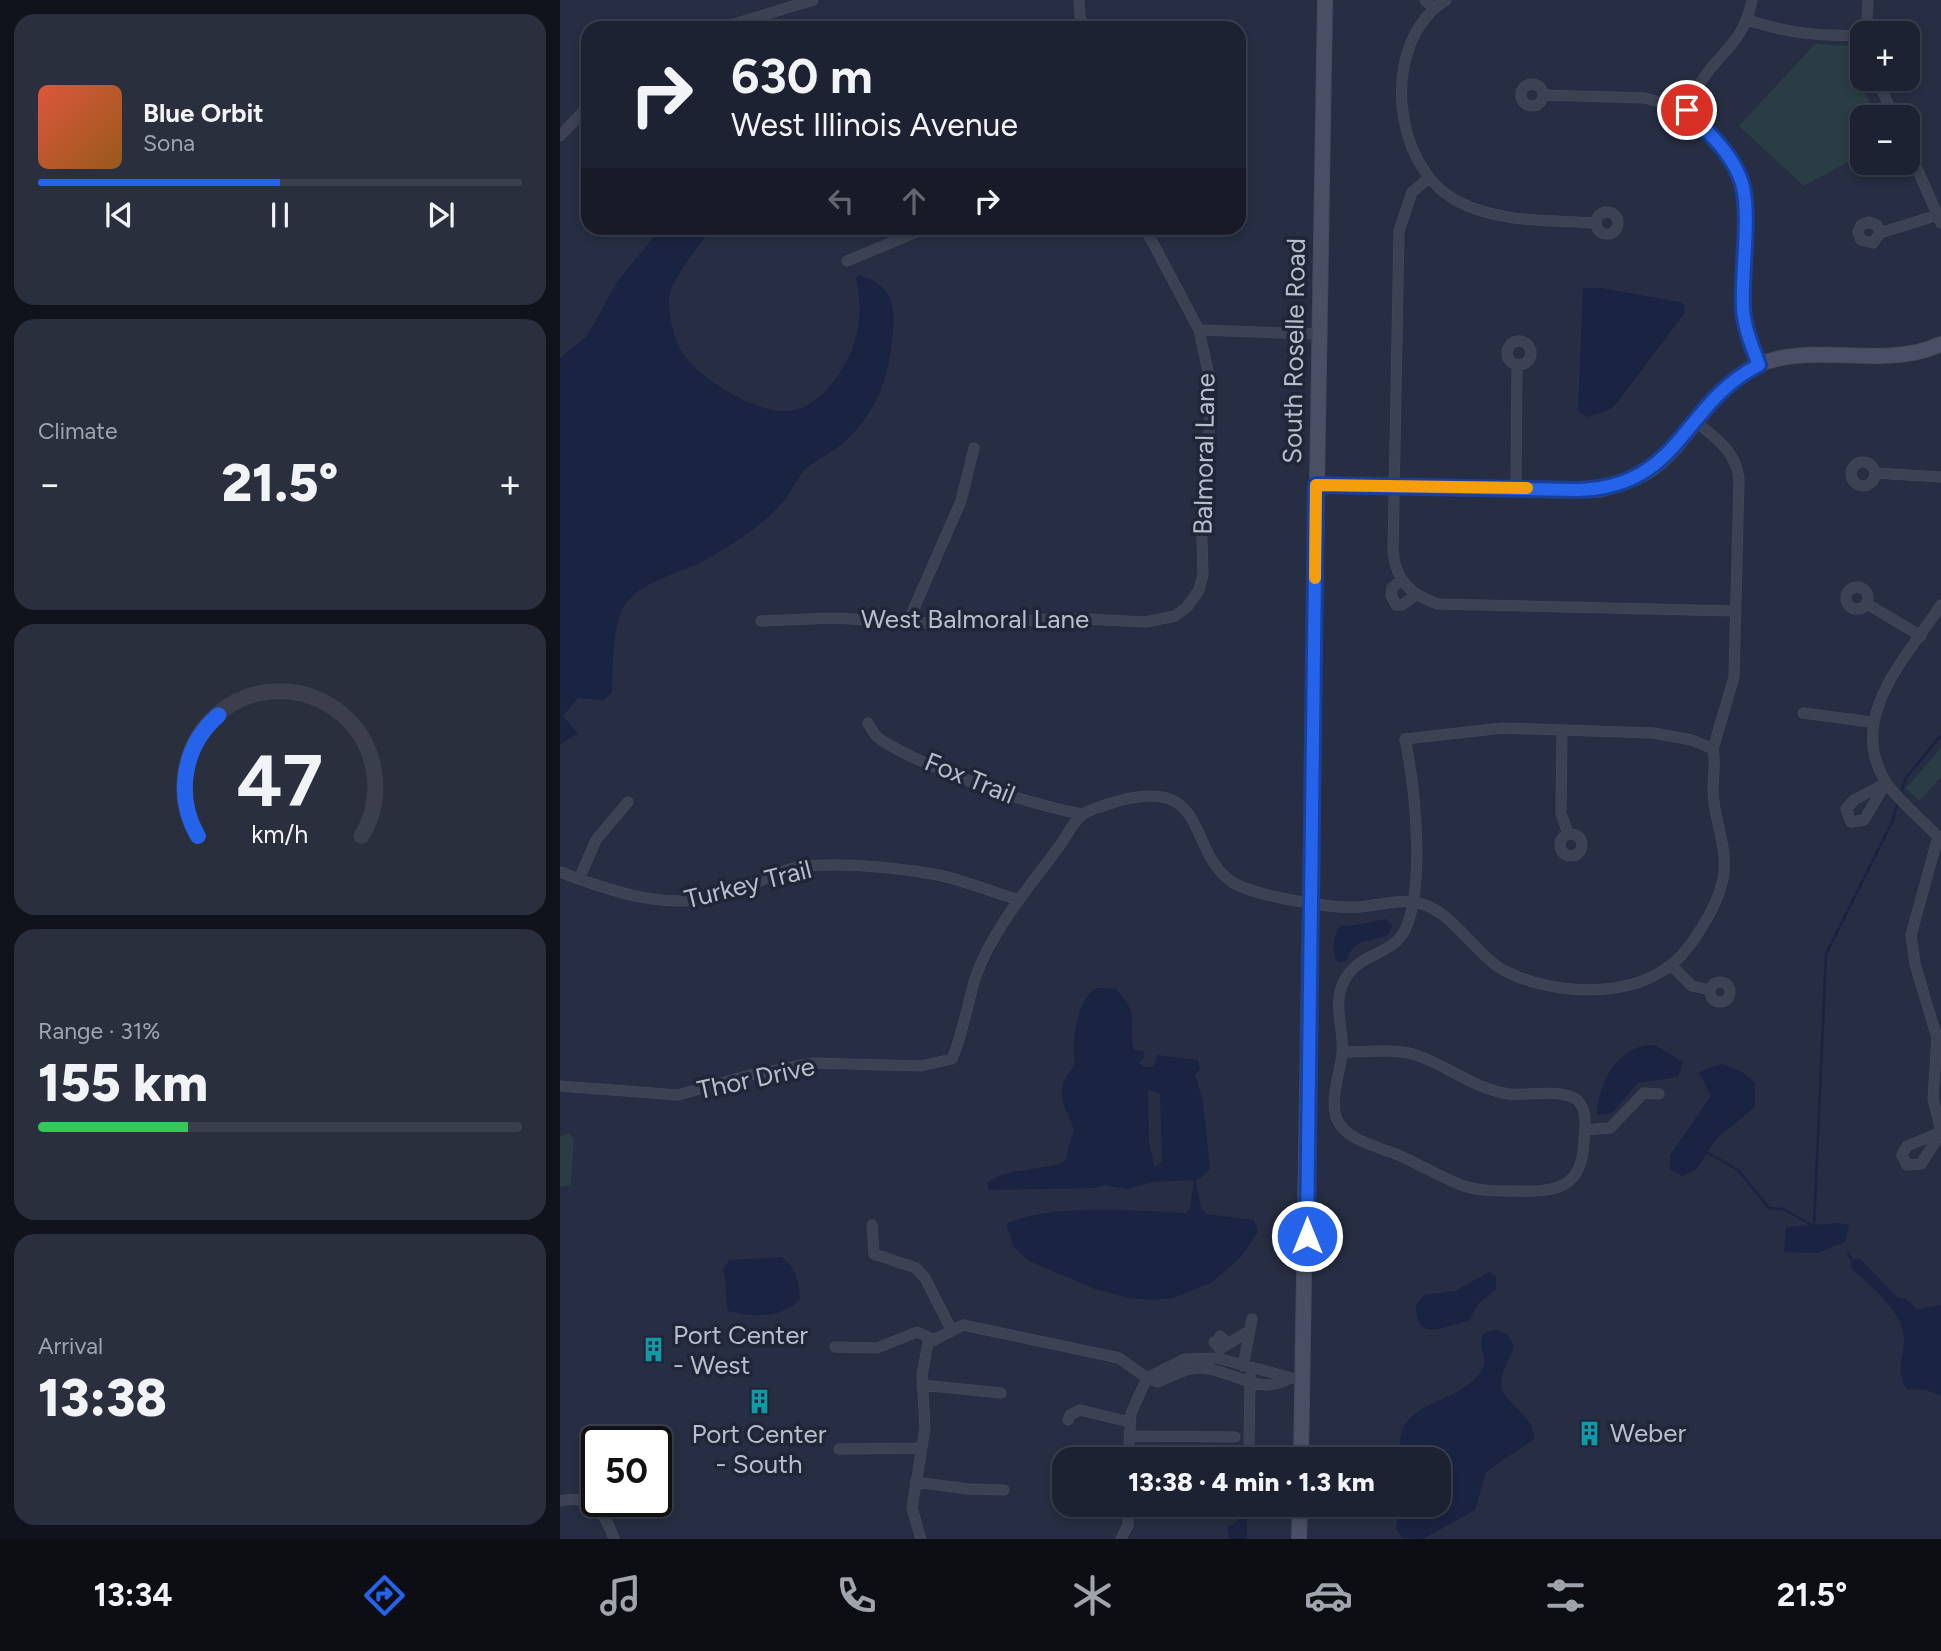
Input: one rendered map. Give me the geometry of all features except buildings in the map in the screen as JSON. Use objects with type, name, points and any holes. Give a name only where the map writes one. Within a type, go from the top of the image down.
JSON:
[{"type":"main road","name":"South Roselle Road","points":[[1300,1447],[1296,1380],[1311,901],[1325,0]]},
{"type":"main road","points":[[1316,485],[1600,490],[1628,481],[1664,459],[1732,381],[1759,365],[1789,357],[1897,356],[1928,350],[1941,344]]},
{"type":"main road","points":[[1298,1539],[1299,1517]]},
{"type":"street","points":[[744,21],[813,0]]},
{"type":"street","points":[[1079,0],[1080,21]]},
{"type":"street","points":[[1425,0],[1433,8]]},
{"type":"street","points":[[1446,0],[1433,8],[1411,45],[1399,94],[1407,138],[1429,178],[1457,201],[1497,216],[1596,223]]},
{"type":"street","points":[[1687,110],[1703,79],[1730,51],[1748,20],[1752,0]]},
{"type":"street","points":[[1866,21],[1868,0]]},
{"type":"street","points":[[1748,20],[1781,31],[1825,37],[1850,35]]},
{"type":"street","points":[[1543,95],[1645,98],[1687,110],[1718,142],[1742,183],[1745,234],[1743,308],[1748,337],[1759,365]]},
{"type":"street","points":[[560,136],[581,114]]},
{"type":"street","points":[[1880,233],[1940,218],[1920,174]]},
{"type":"street","points":[[1429,178],[1412,192],[1399,222],[1393,552],[1401,580],[1413,592],[1438,604],[1734,611]]},
{"type":"street","points":[[847,261],[909,235]]},
{"type":"street","name":"Balmoral Lane","points":[[1149,235],[1199,330],[1208,371],[1210,422],[1201,507],[1203,575],[1199,590],[1187,607]]},
{"type":"street","points":[[1199,330],[1318,334]]},
{"type":"street","points":[[1516,488],[1517,365]]},
{"type":"street","points":[[1020,900],[1082,814],[1116,801],[1147,796],[1175,802],[1194,818],[1214,861],[1231,881],[1267,896],[1355,907],[1413,902],[1438,911],[1504,971],[1535,983],[1573,990],[1606,990],[1635,982],[1671,965],[1695,938],[1715,906],[1724,872],[1713,792],[1716,761],[1713,749],[1734,677],[1738,470],[1727,447],[1695,421]]},
{"type":"street","points":[[908,622],[961,501],[974,448]]},
{"type":"street","points":[[1875,473],[1941,477]]},
{"type":"street","points":[[1401,580],[1392,588],[1391,595],[1396,605],[1402,606],[1413,592]]},
{"type":"street","points":[[1867,604],[1921,636]]},
{"type":"street","points":[[1941,605],[1885,687],[1871,722],[1874,756],[1886,783],[1939,836],[1911,936],[1914,964],[1939,1038],[1933,1098],[1941,1131]]},
{"type":"street","name":"West Balmoral Lane","points":[[761,621],[832,618],[969,625],[1050,618],[1146,622],[1175,616],[1187,607]]},
{"type":"street","points":[[1803,713],[1871,722]]},
{"type":"street","name":"Fox Trail","points":[[868,723],[878,738],[932,764],[1014,796],[1082,814]]},
{"type":"street","points":[[1343,1052],[1402,1052],[1416,1055],[1491,1090],[1570,1096],[1584,1112],[1585,1130],[1581,1164],[1577,1174],[1563,1186],[1540,1192],[1466,1187],[1396,1153],[1358,1139],[1340,1125],[1334,1106],[1343,1052],[1337,1014],[1344,980],[1361,961],[1396,944],[1408,924],[1413,902],[1416,822],[1413,777],[1405,739],[1503,728],[1653,733],[1692,740],[1713,749]]},
{"type":"street","points":[[1562,732],[1561,813],[1567,834]]},
{"type":"street","points":[[579,879],[596,840],[628,802]]},
{"type":"street","name":"Turkey Trail","points":[[560,872],[620,894],[670,902],[702,900],[733,892],[801,867],[836,866],[934,874],[1020,900]]},
{"type":"street","name":"Thor Drive","points":[[560,1086],[678,1096],[750,1075],[814,1063],[920,1066],[952,1059],[960,1040],[976,977],[1020,900]]},
{"type":"street","points":[[1671,965],[1692,986],[1710,990]]},
{"type":"street","points":[[1585,1130],[1610,1128],[1644,1093],[1659,1094]]},
{"type":"street","points":[[872,1225],[874,1254],[916,1268],[925,1278],[951,1331]]},
{"type":"street","points":[[1226,1338],[1249,1323],[1249,1447]]},
{"type":"street","points":[[919,1538],[912,1508],[925,1428],[922,1385],[929,1343],[962,1325],[1119,1358],[1147,1378],[1158,1382],[1199,1368],[1263,1386],[1277,1386],[1296,1380]]},
{"type":"street","points":[[835,1348],[877,1348],[917,1332],[935,1340]]},
{"type":"street","points":[[1129,1447],[1130,1422],[1147,1378],[1185,1359],[1217,1358],[1296,1380]]},
{"type":"street","points":[[922,1385],[1001,1393]]},
{"type":"street","points":[[1068,1420],[1070,1415],[1080,1410],[1130,1422]]},
{"type":"street","points":[[1129,1436],[1235,1437]]},
{"type":"street","points":[[839,1450],[921,1448]]},
{"type":"street","points":[[915,1482],[968,1489],[1004,1490]]},
{"type":"street","points":[[560,1501],[583,1500],[598,1509],[607,1518],[614,1539]]},
{"type":"street","points":[[1121,1539],[1128,1525],[1128,1517]]},
{"type":"shaded area","points":[[1815,44],[1850,46],[1850,91],[1864,91],[1871,105],[1850,105],[1850,161],[1804,186],[1739,126]]},
{"type":"shaded area","points":[[1941,748],[1941,777],[1919,801],[1906,788]]},
{"type":"shaded area","points":[[569,1133],[574,1139],[571,1182],[570,1185],[560,1187],[560,1137]]},
{"type":"water","points":[[655,235],[707,235],[672,287],[669,308],[675,334],[684,355],[703,375],[747,402],[777,411],[798,409],[820,396],[848,358],[858,325],[856,278],[859,275],[878,283],[889,296],[894,321],[891,348],[880,393],[865,419],[842,444],[803,472],[774,512],[736,541],[705,560],[643,588],[626,603],[621,611],[616,633],[612,692],[603,700],[578,698],[563,716],[578,734],[560,744],[560,358],[587,336],[617,282]]},
{"type":"water","points":[[1583,288],[1601,288],[1680,302],[1685,306],[1684,314],[1617,403],[1611,409],[1588,417],[1578,411]]},
{"type":"water","points":[[1386,919],[1392,925],[1388,935],[1358,944],[1347,960],[1339,963],[1334,944],[1341,925],[1350,926]]},
{"type":"water","points":[[1096,988],[1116,989],[1124,999],[1132,1018],[1134,1050],[1143,1051],[1145,1056],[1139,1063],[1144,1067],[1153,1067],[1157,1055],[1198,1060],[1200,1070],[1195,1074],[1203,1102],[1210,1170],[1196,1181],[1201,1208],[1206,1214],[1254,1220],[1258,1232],[1241,1257],[1211,1283],[1173,1298],[1128,1298],[1095,1289],[1029,1261],[1014,1247],[1006,1224],[1024,1217],[1069,1211],[1186,1213],[1190,1207],[1194,1180],[1152,1182],[1127,1189],[1104,1185],[1095,1188],[989,1190],[987,1183],[1004,1174],[1065,1161],[1074,1130],[1062,1098],[1063,1083],[1075,1065],[1076,1023],[1089,994]],"holes":[[[1148,1090],[1160,1094],[1162,1161],[1155,1168],[1149,1143]]]},
{"type":"water","points":[[1655,1045],[1683,1062],[1678,1077],[1638,1083],[1612,1113],[1597,1115],[1601,1091],[1612,1068],[1631,1051],[1642,1046]]},
{"type":"water","points":[[1721,1064],[1741,1071],[1755,1083],[1755,1107],[1716,1139],[1697,1169],[1682,1176],[1670,1169],[1670,1155],[1711,1096],[1699,1072]]},
{"type":"water","points":[[1839,1223],[1849,1225],[1845,1242],[1818,1253],[1784,1252],[1786,1227]]},
{"type":"water","points":[[782,1257],[791,1266],[799,1287],[800,1299],[793,1306],[767,1315],[728,1311],[723,1270],[729,1260]]},
{"type":"water","points":[[1860,1259],[1898,1298],[1906,1299],[1917,1309],[1941,1305],[1941,1396],[1926,1390],[1907,1389],[1900,1367],[1904,1339],[1900,1322],[1882,1296],[1851,1268],[1851,1260]]},
{"type":"water","points":[[1489,1272],[1496,1276],[1496,1289],[1478,1304],[1469,1321],[1434,1330],[1421,1325],[1417,1318],[1416,1305],[1424,1295],[1455,1291]]},
{"type":"water","points":[[1495,1329],[1507,1334],[1514,1346],[1503,1374],[1502,1390],[1530,1423],[1534,1439],[1486,1472],[1475,1510],[1423,1539],[1402,1538],[1396,1528],[1398,1517],[1451,1517],[1451,1447],[1402,1447],[1401,1438],[1406,1423],[1417,1412],[1464,1387],[1477,1376],[1485,1361],[1481,1344],[1483,1334]]},
{"type":"water","points":[[1239,1517],[1248,1517],[1247,1539],[1229,1539],[1227,1527],[1236,1523]]},
{"type":"waterway","points":[[1902,790],[1906,778],[1941,735]]},
{"type":"waterway","points":[[1814,1226],[1826,954],[1891,824],[1898,803]]},
{"type":"waterway","points":[[1708,1153],[1738,1170],[1769,1208],[1783,1209],[1814,1226]]},
{"type":"waterway","points":[[1848,1253],[1853,1262]]},
{"type":"slow traffic","points":[[1315,578],[1316,485],[1527,488]]},
{"type":"place","name":"Port Center - West","points":[[653,1350]]},
{"type":"place","name":"Port Center - South","points":[[759,1402]]},
{"type":"place","name":"Weber","points":[[1590,1433]]},
{"type":"route","points":[[1307,1236],[1316,485],[1600,490],[1643,475],[1654,467],[1732,381],[1759,365],[1748,337],[1743,308],[1745,234],[1742,183],[1718,142],[1687,110]]}]
